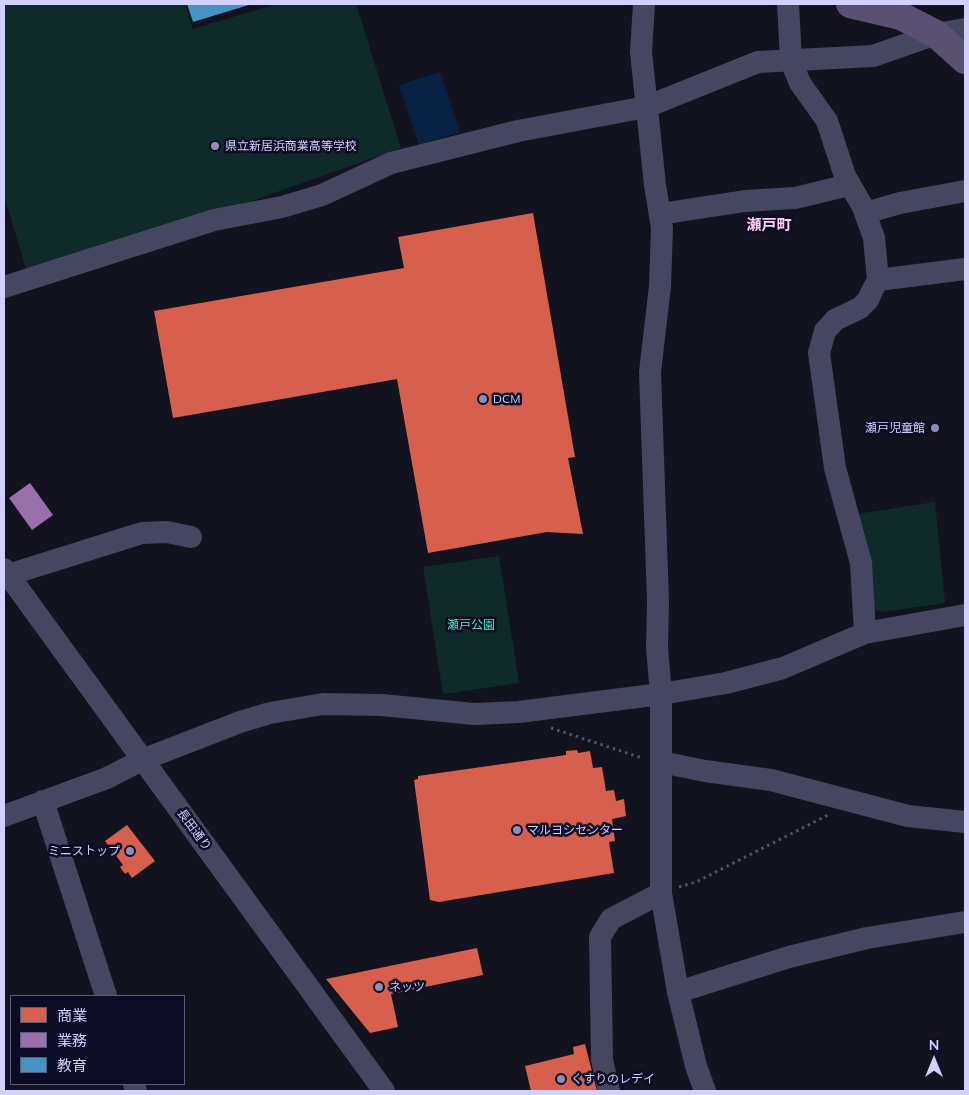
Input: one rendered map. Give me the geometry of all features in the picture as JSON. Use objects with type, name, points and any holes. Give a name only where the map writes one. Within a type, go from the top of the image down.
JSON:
[{"type":"main road","points":[[850,4],[901,16],[936,34],[965,60]]},
{"type":"street","points":[[644,4],[641,52],[646,107],[662,228],[660,286],[650,372],[658,601],[657,648],[661,694],[661,893],[678,992],[696,1066],[705,1091]]},
{"type":"street","points":[[788,4],[791,61],[800,83],[827,121],[849,185],[865,213],[874,238],[878,280],[868,300],[860,308],[835,320],[825,331],[819,353],[835,468],[861,563],[865,633]]},
{"type":"street","points":[[4,287],[214,220],[282,207],[322,195],[391,163],[518,131],[646,107],[758,62],[873,56],[936,34],[965,29]]},
{"type":"street","points":[[660,214],[745,201],[795,198],[849,185]]},
{"type":"street","points":[[865,213],[900,203],[965,191]]},
{"type":"street","points":[[878,280],[965,269]]},
{"type":"street","points":[[6,572],[142,533],[167,532],[191,537]]},
{"type":"street","name":"長田通り","points":[[6,572],[384,1091]]},
{"type":"street","points":[[4,816],[107,778],[142,760],[240,722],[270,713],[323,704],[382,705],[474,714],[519,712],[661,694],[726,683],[783,668],[865,633],[965,615]]},
{"type":"street","points":[[661,762],[705,771],[771,780],[852,803],[908,816],[965,822]]},
{"type":"street","points":[[43,801],[106,995]]},
{"type":"street","points":[[609,1091],[602,1060],[600,937],[611,920],[661,893]]},
{"type":"street","points":[[678,992],[789,957],[858,940],[965,922]]},
{"type":"path","points":[[519,712],[546,726],[636,757],[661,762]]},
{"type":"path","points":[[661,893],[696,882],[852,803]]},
{"type":"green space","name":"県立新居浜商業高等学校","points":[[4,4],[185,4],[193,29],[276,4],[356,4],[401,148],[246,203],[26,269],[4,196]]},
{"type":"green space","points":[[935,502],[945,603],[882,612],[872,608],[857,514]]},
{"type":"green space","name":"瀬戸公園","points":[[499,556],[519,683],[443,694],[423,567]]},
{"type":"water","points":[[440,72],[460,132],[419,145],[399,85]]},
{"type":"building: 商業","name":"DCM","points":[[533,213],[575,457],[568,458],[583,534],[547,532],[428,553],[397,379],[173,418],[154,311],[404,268],[398,237]]},
{"type":"building: 商業","name":"マルヨシセンター","points":[[577,750],[578,753],[590,751],[593,768],[602,767],[606,791],[614,790],[616,801],[624,799],[626,816],[612,819],[615,841],[609,842],[614,873],[439,902],[430,900],[414,780],[418,779],[418,776],[566,755],[566,751]]},
{"type":"building: 商業","name":"ミニストップ","points":[[127,825],[155,861],[132,878],[128,872],[125,874],[120,867],[123,865],[105,841]]},
{"type":"building: 商業","name":"ネッツ","points":[[477,948],[483,975],[391,994],[398,1027],[370,1033],[326,979]]},
{"type":"building: 商業","name":"くすりのレデイ","points":[[585,1044],[597,1091],[531,1091],[525,1066],[574,1054],[573,1047]]},
{"type":"building: 業務","points":[[30,483],[53,515],[32,530],[9,498]]},
{"type":"building: 教育","points":[[187,4],[252,4],[193,22]]},
{"type":"place","name":"県立新居浜商業高等学校","points":[[215,146]]},
{"type":"place","name":"DCM","points":[[483,399]]},
{"type":"place","name":"瀬戸児童館","points":[[935,428]]},
{"type":"place","name":"マルヨシセンター","points":[[517,830]]},
{"type":"place","name":"ミニストップ","points":[[130,851]]},
{"type":"place","name":"ネッツ","points":[[379,987]]},
{"type":"place","name":"くすりのレデイ","points":[[561,1079]]},
{"type":"district","name":"瀬戸町","points":[[769,225]]}]
